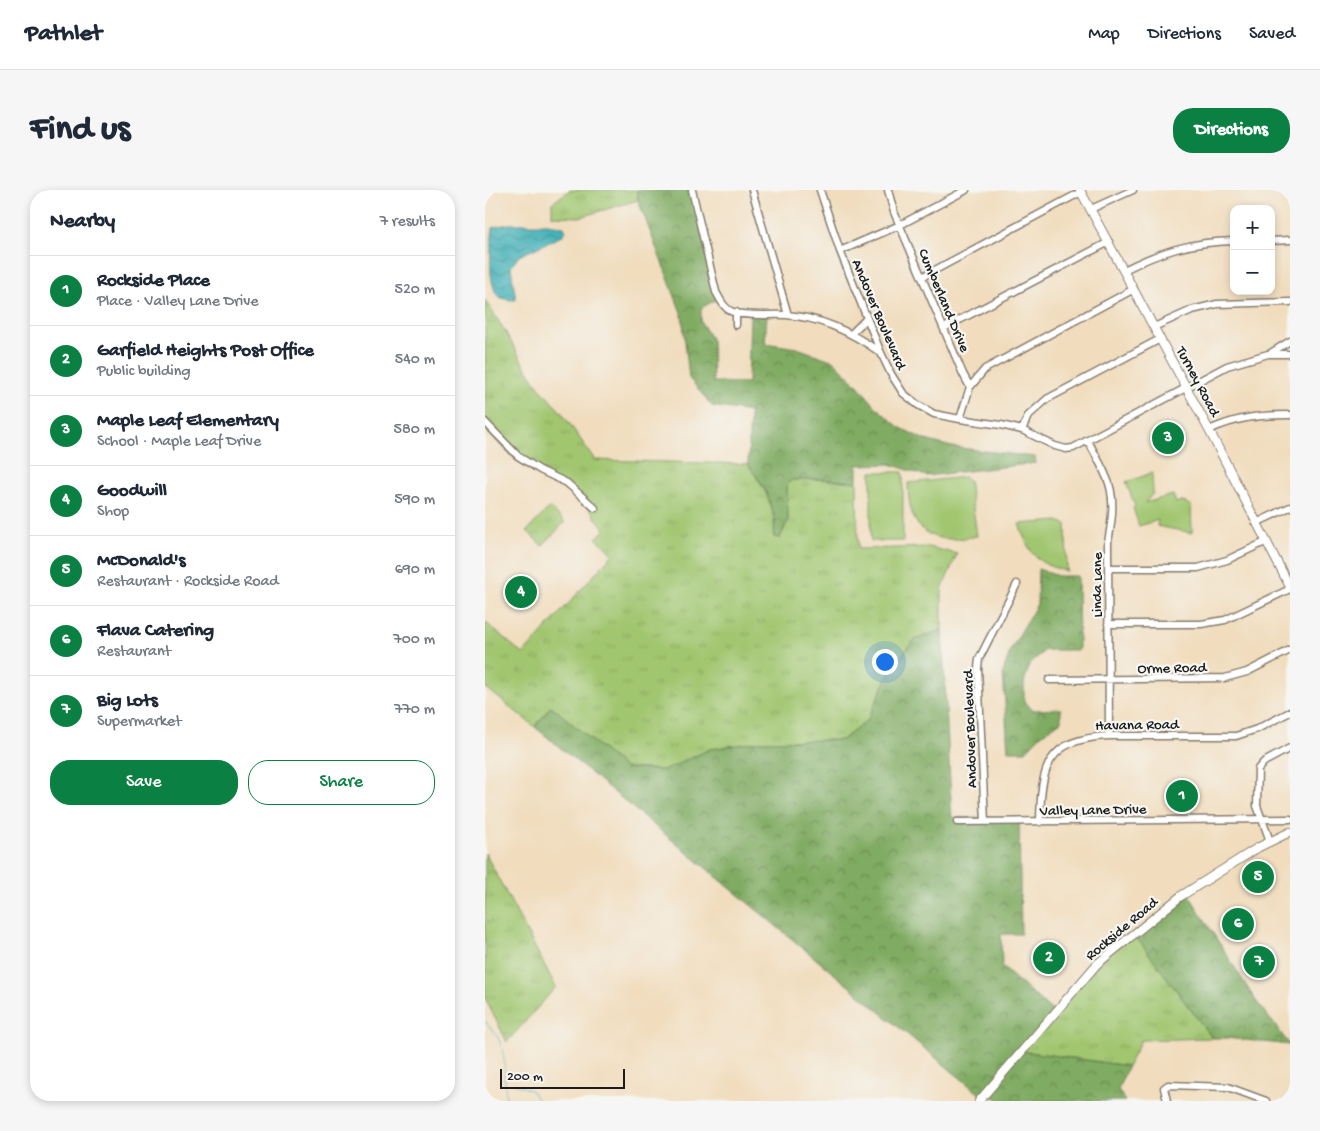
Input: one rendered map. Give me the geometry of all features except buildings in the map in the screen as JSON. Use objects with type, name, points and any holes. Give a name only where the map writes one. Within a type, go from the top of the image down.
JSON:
[{"type":"main road","name":"Turney Road","points":[[1081,191],[1209,430],[1265,542],[1289,584]]},
{"type":"main road","name":"Rockside Road","points":[[979,1101],[1097,964],[1181,896],[1270,841],[1290,832]]},
{"type":"street","points":[[692,190],[716,292],[722,303],[731,312],[788,315],[829,324],[852,333],[881,353]]},
{"type":"street","points":[[752,190],[788,315]]},
{"type":"street","name":"Andover Boulevard","points":[[820,190],[840,251],[881,353],[903,393],[918,405],[934,414],[1022,430],[1055,446],[1066,449],[1088,441]]},
{"type":"street","name":"Cumberland Drive","points":[[888,190],[921,277],[970,387]]},
{"type":"street","points":[[840,251],[900,225],[966,190]]},
{"type":"street","points":[[1091,210],[1133,190]]},
{"type":"street","points":[[921,277],[1081,191]]},
{"type":"street","points":[[1275,241],[1290,240]]},
{"type":"street","points":[[1124,270],[1162,252],[1183,246],[1207,242],[1230,241]]},
{"type":"street","points":[[944,328],[1109,242]]},
{"type":"street","points":[[960,419],[970,387],[985,369],[1133,289]]},
{"type":"street","points":[[1154,327],[1193,310],[1217,304],[1290,302]]},
{"type":"street","points":[[736,312],[736,325]]},
{"type":"street","points":[[852,333],[867,318]]},
{"type":"street","points":[[1022,430],[1028,416],[1047,399],[1161,339]]},
{"type":"street","points":[[1088,441],[1227,366],[1268,354],[1290,341]]},
{"type":"street","points":[[1268,354],[1290,354]]},
{"type":"street","points":[[1209,430],[1245,417],[1290,414]]},
{"type":"street","points":[[485,422],[518,456],[540,470],[567,483],[595,508]]},
{"type":"street","name":"Linda Lane","points":[[1088,441],[1107,477],[1111,489],[1111,525],[1108,542],[1109,736]]},
{"type":"street","points":[[1257,523],[1290,507]]},
{"type":"street","points":[[1108,568],[1198,568],[1227,560],[1265,542]]},
{"type":"street","name":"Andover Boulevard","points":[[985,822],[977,668],[979,660],[1017,584]]},
{"type":"street","points":[[1108,624],[1201,624],[1225,620],[1289,584]]},
{"type":"street","name":"Orme Road","points":[[1049,680],[1225,678],[1247,672],[1290,650]]},
{"type":"street","name":"Havana Road","points":[[1040,822],[1043,776],[1055,755],[1077,740],[1109,736],[1236,736],[1257,729],[1290,712]]},
{"type":"street","points":[[1270,841],[1257,806],[1258,769],[1264,762],[1290,748]]},
{"type":"street","name":"Valley Lane Drive","points":[[957,822],[1290,819]]},
{"type":"street","points":[[1167,1101],[1164,1088],[1168,1084],[1222,1086],[1266,1101]]},
{"type":"green space","points":[[570,190],[637,190],[638,200],[580,217],[552,216],[552,203]]},
{"type":"green space","points":[[637,190],[692,190],[719,298],[701,308],[701,322],[712,340],[713,382],[748,383],[750,314],[767,315],[765,343],[797,348],[834,361],[877,408],[899,427],[925,440],[952,447],[1035,457],[1036,463],[926,476],[890,464],[857,465],[857,482],[819,479],[792,480],[787,485],[788,520],[780,538],[774,537],[775,519],[766,491],[748,464],[750,412],[712,406],[689,378],[682,315],[638,200]]},
{"type":"green space","points":[[485,300],[524,365],[542,391],[562,413],[595,460],[748,464],[768,498],[773,516],[774,537],[780,538],[788,520],[787,485],[792,480],[819,479],[857,482],[858,549],[929,547],[957,554],[942,589],[942,630],[914,640],[893,666],[867,721],[842,740],[764,741],[710,749],[665,770],[625,768],[551,706],[535,727],[485,687],[485,622],[523,654],[613,554],[596,538],[605,529],[593,512],[574,495],[514,459],[485,429]]},
{"type":"green space","points":[[871,472],[903,472],[903,541],[871,541]]},
{"type":"green space","points":[[1152,473],[1153,493],[1145,503],[1173,495],[1176,503],[1181,501],[1191,505],[1192,533],[1157,526],[1158,520],[1139,526],[1133,508],[1135,506],[1126,482]]},
{"type":"green space","points":[[965,477],[969,480],[977,536],[946,539],[935,537],[925,532],[917,524],[912,513],[908,483]]},
{"type":"green space","points":[[550,507],[565,522],[542,546],[527,531]]},
{"type":"green space","points":[[1058,521],[1066,524],[1067,571],[1048,565],[1035,556],[1019,524]]},
{"type":"green space","points":[[1038,569],[1058,576],[1078,576],[1079,650],[1045,650],[1029,665],[1024,683],[1024,700],[1032,710],[1061,709],[1061,721],[1040,736],[1026,751],[1008,751],[1003,672],[1010,651],[1037,604]]},
{"type":"green space","points":[[942,630],[952,818],[1019,818],[1021,934],[1001,934],[1002,967],[1055,1013],[1022,1051],[1128,1066],[1118,1089],[1125,1101],[1000,1101],[988,1092],[982,1096],[535,727],[551,706],[625,768],[665,770],[710,749],[764,741],[842,740],[867,721],[893,666],[914,640]]},
{"type":"green space","points":[[485,853],[556,987],[507,1042],[485,998]]},
{"type":"green space","points":[[1189,895],[1256,1001],[1290,1045],[1212,1038],[1134,934]]},
{"type":"green space","points":[[1134,934],[1212,1038],[1141,1040],[1128,1066],[1022,1051],[1097,964]]},
{"type":"water","points":[[509,224],[548,224],[564,227],[566,232],[562,236],[519,256],[511,267],[516,300],[500,297],[496,292],[490,265],[493,227]]},
{"type":"waterway","points":[[485,1021],[499,1039],[504,1057],[506,1101]]},
{"type":"waterway","points":[[515,1084],[532,1091],[538,1101]]},
{"type":"place","name":"Maple Leaf Elementary","points":[[1168,438]]},
{"type":"place","name":"Goodwill","points":[[521,592]]},
{"type":"place","name":"Rockside Place","points":[[1182,796]]},
{"type":"place","name":"McDonald's","points":[[1258,877]]},
{"type":"place","name":"Flava Catering","points":[[1238,924]]},
{"type":"place","name":"Garfield Heights Post Office","points":[[1049,958]]},
{"type":"place","name":"Big Lots","points":[[1259,962]]}]
